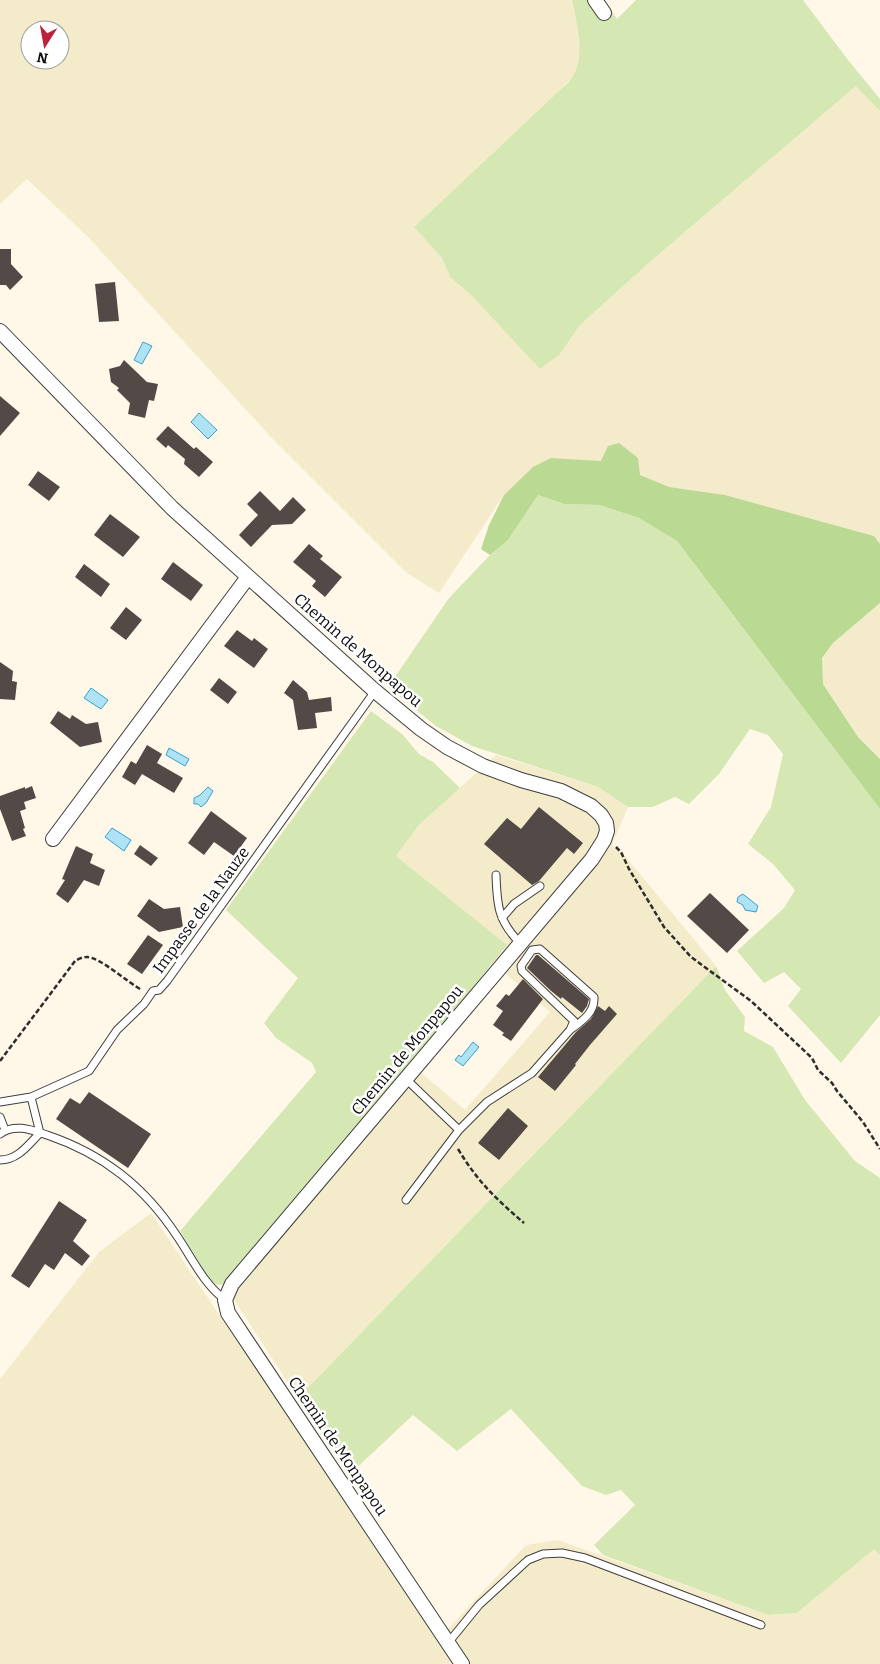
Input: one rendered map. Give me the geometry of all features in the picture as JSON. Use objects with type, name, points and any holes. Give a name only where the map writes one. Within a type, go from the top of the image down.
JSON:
[{"type":"street","points":[[595,0],[604,14]]},
{"type":"street","name":"Chemin de Monpapou","points":[[0,331],[152,487],[248,577],[375,691],[421,729],[467,758],[502,773],[561,791],[591,806],[601,815],[606,823],[607,831],[604,840],[592,859],[232,1284],[225,1300],[228,1313],[462,1664]]},
{"type":"street","points":[[53,839],[248,577]]},
{"type":"lane","name":"Impasse de la Nauze","points":[[154,991],[159,990],[167,981],[375,691]]},
{"type":"lane","points":[[496,875],[497,904],[507,930],[520,943]]},
{"type":"lane","points":[[502,918],[514,904],[540,886]]},
{"type":"lane","points":[[406,1200],[459,1130],[487,1102],[532,1073],[570,1030],[586,1019],[595,1005],[594,997],[540,949],[532,950],[521,966],[522,971],[574,1020],[570,1030]]},
{"type":"lane","points":[[0,1102],[31,1097],[89,1071],[117,1030],[144,1004],[154,991]]},
{"type":"lane","points":[[406,1078],[459,1130]]},
{"type":"lane","points":[[31,1097],[40,1133]]},
{"type":"lane","points":[[0,1117],[2,1132],[16,1127],[40,1133],[71,1143],[110,1164],[148,1198],[177,1235],[207,1283],[225,1300]]},
{"type":"lane","points":[[0,1160],[9,1160],[17,1156],[40,1133]]},
{"type":"lane","points":[[448,1643],[480,1605],[528,1560],[543,1554],[562,1553],[585,1558],[761,1625]]},
{"type":"path","points":[[604,840],[614,845],[620,852],[664,926],[691,957],[751,1001],[812,1058],[818,1070],[832,1082],[863,1122],[880,1149]]},
{"type":"path","name":"Impasse de la Nauze","points":[[0,1061],[75,961],[86,956],[100,961],[141,990],[154,991]]},
{"type":"path","points":[[452,1139],[472,1172],[493,1196],[524,1223]]},
{"type":"shaded area","points":[[0,0],[572,0],[577,26],[580,62],[574,75],[414,227],[442,258],[450,277],[472,296],[560,354],[580,325],[651,261],[857,85],[880,111],[880,544],[874,536],[725,495],[669,487],[601,461],[551,458],[504,495],[439,593],[407,573],[270,436],[90,239],[27,179],[0,204]]},
{"type":"shaded area","points":[[880,603],[880,759],[858,737],[823,684],[822,658],[833,643]]},
{"type":"shaded area","points":[[496,755],[598,787],[628,807],[612,845],[626,857],[716,966],[298,1398],[224,1284],[411,1064],[465,1110],[550,1012],[493,963],[506,945],[396,856],[419,825]]},
{"type":"shaded area","points":[[151,1213],[452,1662],[450,1664],[0,1664],[0,1379],[99,1252]]},
{"type":"shaded area","points":[[558,1540],[768,1615],[797,1613],[874,1548],[880,1555],[880,1664],[469,1664],[447,1630],[526,1545]]},
{"type":"green space","points":[[572,0],[604,0],[617,19],[636,0],[803,0],[880,99],[880,111],[856,86],[651,261],[580,325],[560,354],[540,369],[472,296],[450,277],[442,258],[414,227],[565,86],[574,74],[579,58],[579,48]]},
{"type":"green space","points":[[619,443],[638,458],[640,475],[669,487],[725,495],[874,536],[880,544],[880,603],[833,643],[822,658],[823,684],[858,737],[880,759],[880,809],[677,541],[639,518],[599,505],[564,504],[538,495],[508,540],[490,555],[481,549],[489,525],[504,495],[533,467],[551,458],[601,461],[608,446]]},
{"type":"green space","points":[[538,495],[564,504],[599,505],[639,518],[677,541],[880,809],[880,1015],[841,1063],[788,1006],[801,989],[784,972],[764,983],[737,951],[784,908],[795,890],[773,864],[748,844],[771,807],[783,754],[768,735],[750,729],[719,774],[689,804],[675,797],[653,807],[628,807],[598,787],[472,746],[436,726],[388,687],[449,598],[490,555],[508,540]]},
{"type":"green space","points":[[371,711],[402,734],[419,754],[433,762],[460,788],[419,825],[396,856],[507,945],[411,1064],[224,1284],[219,1285],[211,1282],[180,1231],[316,1072],[312,1063],[276,1038],[264,1023],[298,978],[226,910]]},
{"type":"green space","points":[[716,966],[725,990],[745,1017],[744,1031],[773,1047],[805,1100],[855,1161],[880,1178],[880,1555],[874,1549],[797,1613],[768,1615],[603,1555],[594,1545],[635,1505],[621,1490],[606,1495],[582,1486],[511,1409],[457,1451],[413,1415],[350,1474],[298,1398]]},
{"type":"water","points":[[143,342],[152,346],[142,364],[134,360]]},
{"type":"water","points":[[199,413],[217,430],[208,439],[191,422]]},
{"type":"water","points":[[91,688],[108,700],[101,709],[84,698]]},
{"type":"water","points":[[169,748],[189,759],[185,766],[166,755]]},
{"type":"water","points":[[208,787],[213,791],[206,803],[201,807],[198,804],[194,804],[194,798]]},
{"type":"water","points":[[112,828],[131,840],[124,851],[105,837]]},
{"type":"water","points":[[743,894],[758,906],[756,912],[745,910],[743,905],[737,902],[738,897]]},
{"type":"water","points":[[473,1042],[479,1047],[463,1066],[455,1060],[459,1055],[461,1057]]},
{"type":"building","points":[[0,249],[11,249],[11,264],[23,277],[10,290],[6,285],[0,285]]},
{"type":"building","points":[[115,282],[119,321],[99,322],[95,284]]},
{"type":"building","points":[[124,360],[147,382],[158,384],[154,401],[149,400],[145,418],[128,414],[130,403],[117,390],[119,388],[111,382],[109,369],[120,366]]},
{"type":"building","points":[[0,396],[20,413],[0,436]]},
{"type":"building","points":[[168,426],[194,449],[196,447],[213,462],[199,477],[184,464],[185,459],[168,445],[166,448],[156,439]]},
{"type":"building","points":[[38,471],[60,487],[49,501],[28,485]]},
{"type":"building","points":[[260,491],[280,511],[293,497],[306,510],[292,524],[272,525],[251,547],[239,535],[258,515],[247,504]]},
{"type":"building","points":[[110,514],[140,537],[123,557],[94,535]]},
{"type":"building","points":[[309,544],[323,556],[320,559],[342,577],[325,597],[312,586],[316,581],[293,562]]},
{"type":"building","points":[[173,562],[203,585],[191,601],[161,579]]},
{"type":"building","points":[[84,564],[110,584],[101,597],[75,577]]},
{"type":"building","points":[[126,607],[142,620],[126,640],[110,628]]},
{"type":"building","points":[[237,630],[252,641],[254,638],[268,649],[254,668],[224,646]]},
{"type":"building","points":[[0,662],[13,671],[12,681],[17,682],[15,700],[0,699]]},
{"type":"building","points":[[219,678],[237,692],[228,704],[210,690]]},
{"type":"building","points":[[293,680],[307,692],[309,700],[331,697],[332,711],[315,713],[317,728],[298,730],[293,700],[284,693]]},
{"type":"building","points":[[58,711],[70,719],[72,715],[86,724],[98,722],[102,742],[80,747],[50,723]]},
{"type":"building","points":[[147,745],[162,754],[157,763],[183,778],[174,793],[142,774],[135,785],[122,777],[131,761],[136,764]]},
{"type":"building","points":[[32,786],[36,798],[24,802],[26,809],[20,811],[26,836],[12,841],[0,809],[0,796]]},
{"type":"building","points":[[539,807],[583,843],[574,854],[567,848],[539,881],[532,885],[484,844],[507,818],[521,829]]},
{"type":"building","points":[[211,811],[247,838],[234,856],[214,842],[204,855],[188,843]]},
{"type":"building","points":[[140,845],[158,858],[151,866],[134,854]]},
{"type":"building","points":[[76,846],[93,854],[90,863],[105,870],[99,886],[84,880],[68,903],[56,894],[65,880],[62,879]]},
{"type":"building","points":[[710,893],[749,930],[727,953],[687,916]]},
{"type":"building","points":[[149,899],[164,909],[180,907],[183,927],[159,932],[137,916]]},
{"type":"building","points":[[148,935],[163,945],[142,974],[127,964]]},
{"type":"building","points":[[536,955],[589,999],[582,1013],[550,990],[527,968]]},
{"type":"building","points":[[523,979],[543,999],[511,1041],[493,1025],[503,1011],[496,1006],[506,994],[509,996]]},
{"type":"building","points":[[598,1006],[605,1011],[609,1006],[617,1014],[590,1045],[555,1091],[538,1077],[576,1032],[591,1019]]},
{"type":"building","points":[[89,1092],[151,1134],[128,1168],[56,1119],[70,1098],[80,1104]]},
{"type":"building","points":[[508,1108],[528,1126],[499,1160],[478,1143]]},
{"type":"building","points":[[59,1201],[87,1220],[73,1241],[90,1256],[82,1266],[65,1253],[54,1270],[45,1264],[29,1288],[11,1276]]}]
